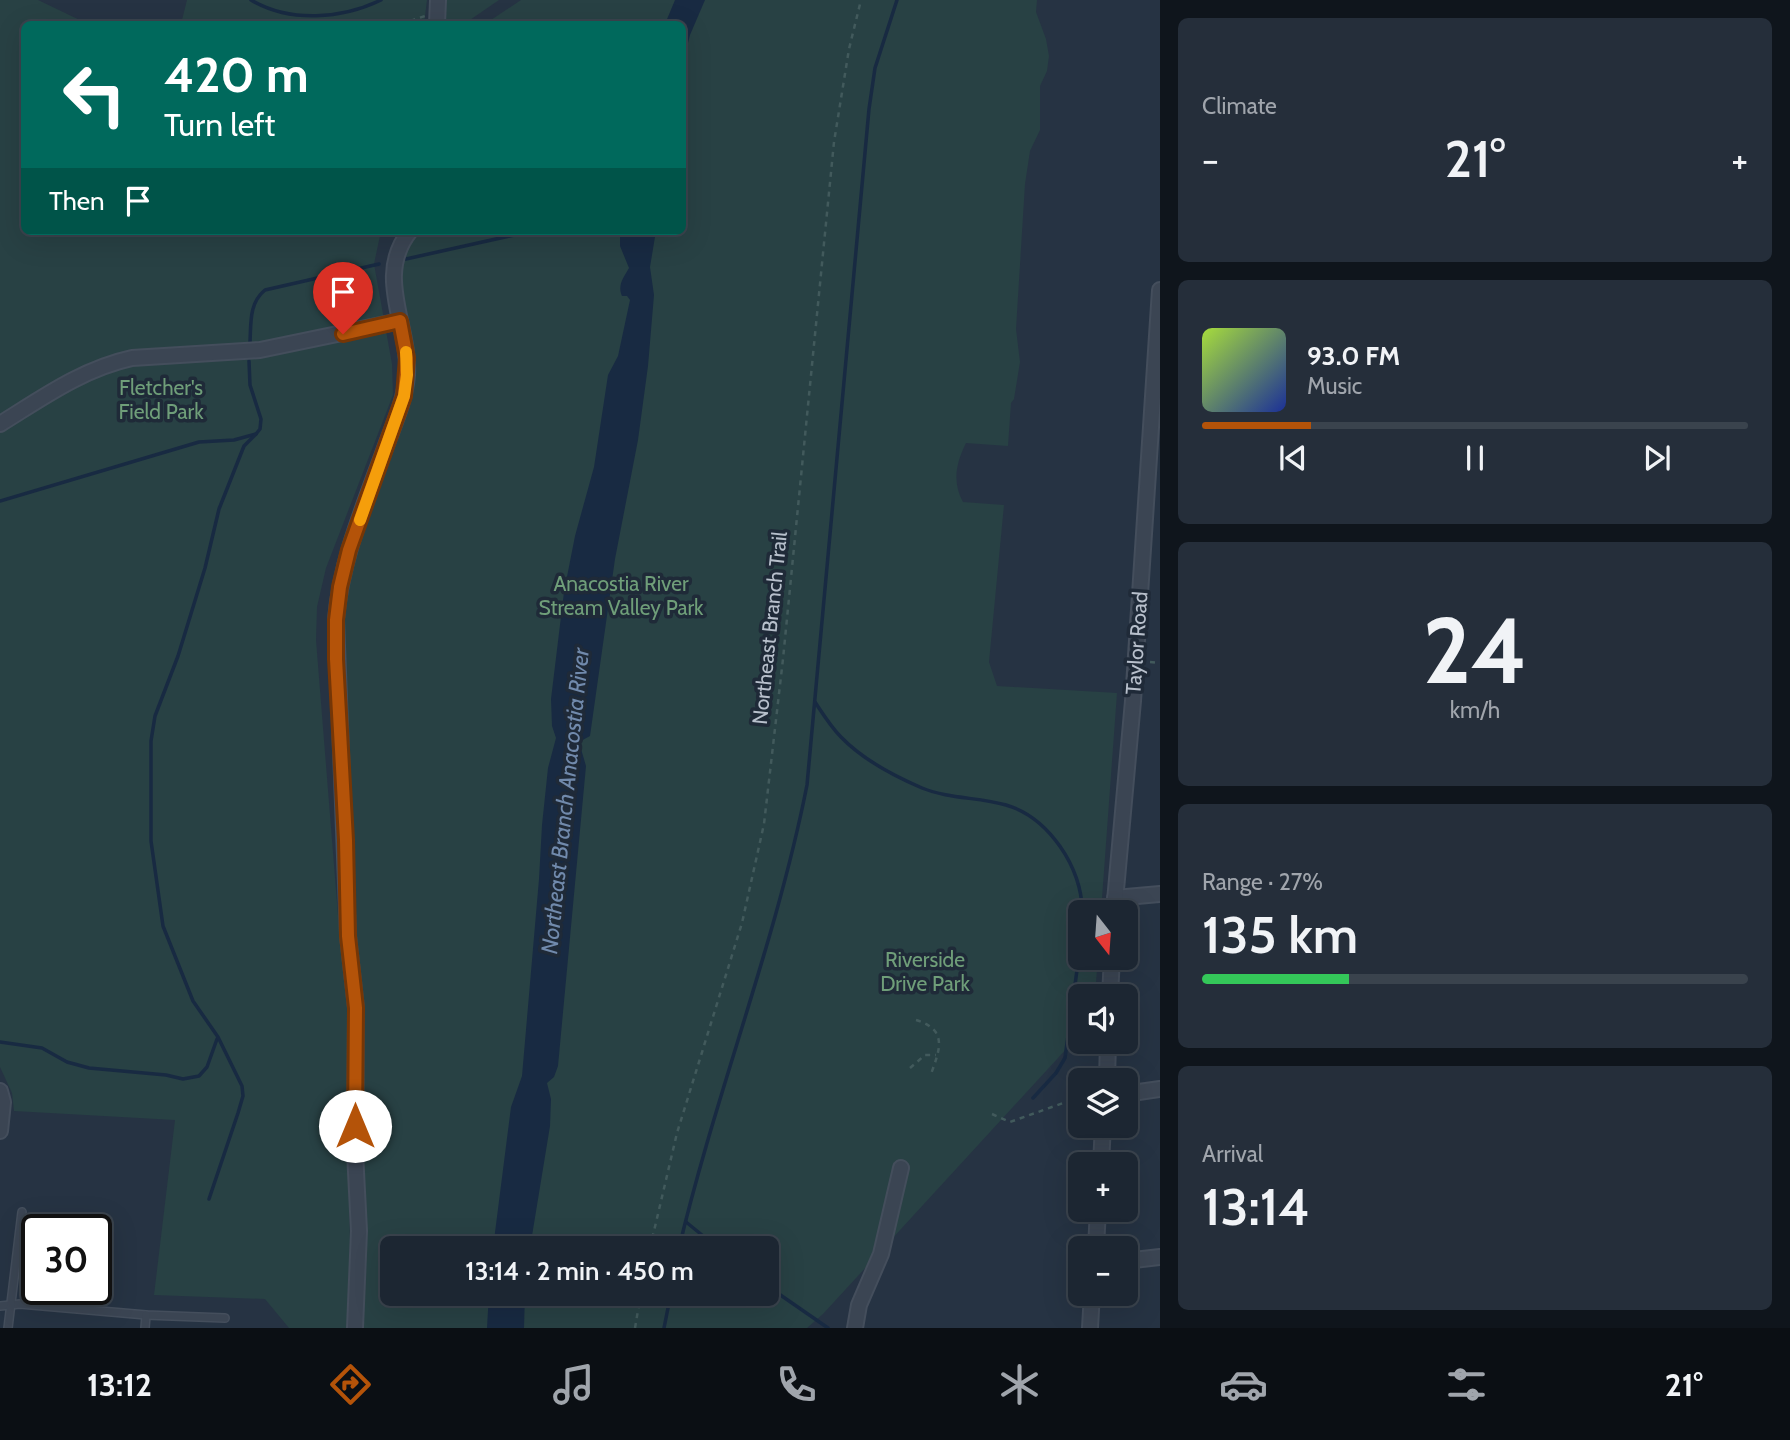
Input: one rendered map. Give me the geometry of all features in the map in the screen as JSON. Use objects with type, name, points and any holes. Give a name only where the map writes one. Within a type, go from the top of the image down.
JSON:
[{"type":"street","points":[[355,1328],[359,1231],[355,1152],[356,1008],[348,936],[336,620],[349,550],[404,396],[407,358],[392,277],[398,251],[408,235]]},
{"type":"street","name":"Taylor Road","points":[[1114,900],[1133,701],[1160,290]]},
{"type":"street","points":[[0,424],[63,384],[111,363],[132,358],[260,350],[400,321]]},
{"type":"street","points":[[1135,900],[1160,894]]},
{"type":"street","points":[[1138,1092],[1160,1089]]},
{"type":"street","points":[[0,1091],[0,1131]]},
{"type":"street","points":[[855,1328],[859,1305],[881,1254],[901,1168]]},
{"type":"street","points":[[1138,1260],[1160,1257]]},
{"type":"street","points":[[1090,1328],[1092,1306]]},
{"type":"lane","points":[[8,1328],[22,1212]]},
{"type":"lane","points":[[0,1306],[20,1304],[146,1315],[225,1318]]},
{"type":"lane","points":[[145,1328],[146,1315]]},
{"type":"path","name":"Northeast Branch Trail","points":[[653,1236],[677,1133],[742,923],[764,824],[834,142],[849,49],[861,0]]},
{"type":"path","points":[[410,21],[437,12]]},
{"type":"path","points":[[1150,662],[1160,663]]},
{"type":"path","points":[[916,1020],[931,1026],[940,1046],[931,1074]]},
{"type":"path","points":[[910,1068],[925,1055],[937,1055]]},
{"type":"path","points":[[992,1114],[1010,1122],[1068,1101]]},
{"type":"path","points":[[635,1328],[639,1306]]},
{"type":"green space","name":"Fletcher's Field Park","points":[[0,0],[38,0],[82,21],[21,21],[21,235],[380,235],[374,264],[392,364],[393,395],[326,568],[317,607],[316,640],[340,940],[349,999],[347,1090],[350,1242],[347,1328],[289,1328],[265,1299],[154,1295],[175,1120],[14,1111],[12,1093],[0,1067]]},
{"type":"green space","points":[[187,0],[427,0],[424,21],[182,21]]},
{"type":"green space","points":[[441,0],[499,0],[468,21],[441,21]]},
{"type":"green space","name":"Anacostia River Stream Valley Park","points":[[521,0],[1037,0],[1036,12],[1049,56],[1047,71],[1040,86],[1040,130],[1030,151],[1025,184],[1016,329],[1020,362],[1011,403],[1008,446],[966,443],[956,480],[963,502],[1004,505],[989,662],[997,686],[1117,693],[1102,900],[1068,900],[1068,970],[1097,970],[1096,984],[1068,984],[1068,1047],[823,1314],[807,1328],[362,1328],[361,998],[355,946],[336,649],[348,566],[411,395],[410,347],[399,281],[404,249],[416,235],[686,235],[686,21],[490,21]]},
{"type":"water","points":[[675,0],[705,0],[686,51],[686,21],[666,21]]},
{"type":"water","name":"Northeast Branch Anacostia River","points":[[620,235],[655,235],[650,267],[654,295],[648,366],[638,440],[615,559],[590,736],[579,742],[586,766],[558,1066],[554,1077],[547,1083],[551,1099],[550,1126],[532,1236],[495,1236],[511,1107],[522,1076],[542,825],[548,768],[556,738],[552,726],[551,699],[564,592],[575,536],[594,467],[608,375],[618,356],[630,300],[627,296],[622,296],[620,288],[629,268],[620,246]]},
{"type":"water","points":[[488,1306],[525,1306],[524,1328],[487,1328]]},
{"type":"waterway","points":[[251,0],[282,12],[316,16],[350,11],[381,0]]},
{"type":"waterway","points":[[682,1236],[710,1132],[779,902],[807,785],[869,109],[875,68],[897,0]]},
{"type":"waterway","points":[[406,259],[514,235]]},
{"type":"waterway","points":[[250,342],[253,307],[265,290],[379,264]]},
{"type":"waterway","points":[[0,501],[199,442],[234,440],[256,434],[260,429],[261,419],[250,385],[249,361]]},
{"type":"waterway","points":[[209,1199],[243,1096],[242,1086],[218,1037],[193,1001],[163,926],[151,841],[151,741],[155,716],[178,656],[205,568],[219,509],[244,446],[256,434]]},
{"type":"waterway","points":[[815,702],[849,745],[890,772],[932,792],[1006,805],[1036,821],[1060,846],[1076,878],[1081,900]]},
{"type":"waterway","points":[[1033,1098],[1056,1073],[1065,1058],[1077,970]]},
{"type":"waterway","points":[[0,1042],[42,1048],[67,1062],[89,1068],[183,1079],[199,1076],[207,1067],[217,1039]]},
{"type":"waterway","points":[[686,1222],[703,1236]]},
{"type":"waterway","points":[[779,1294],[828,1328]]},
{"type":"waterway","points":[[664,1328],[668,1306]]},
{"type":"slow traffic","points":[[360,520],[404,396],[406,352]]},
{"type":"route","points":[[343,334],[400,321],[407,358],[404,396],[349,550],[336,620],[348,936],[356,1008],[355,1126]]},
{"type":"park label","name":"Riverside Drive Park","points":[[925,972]]}]
